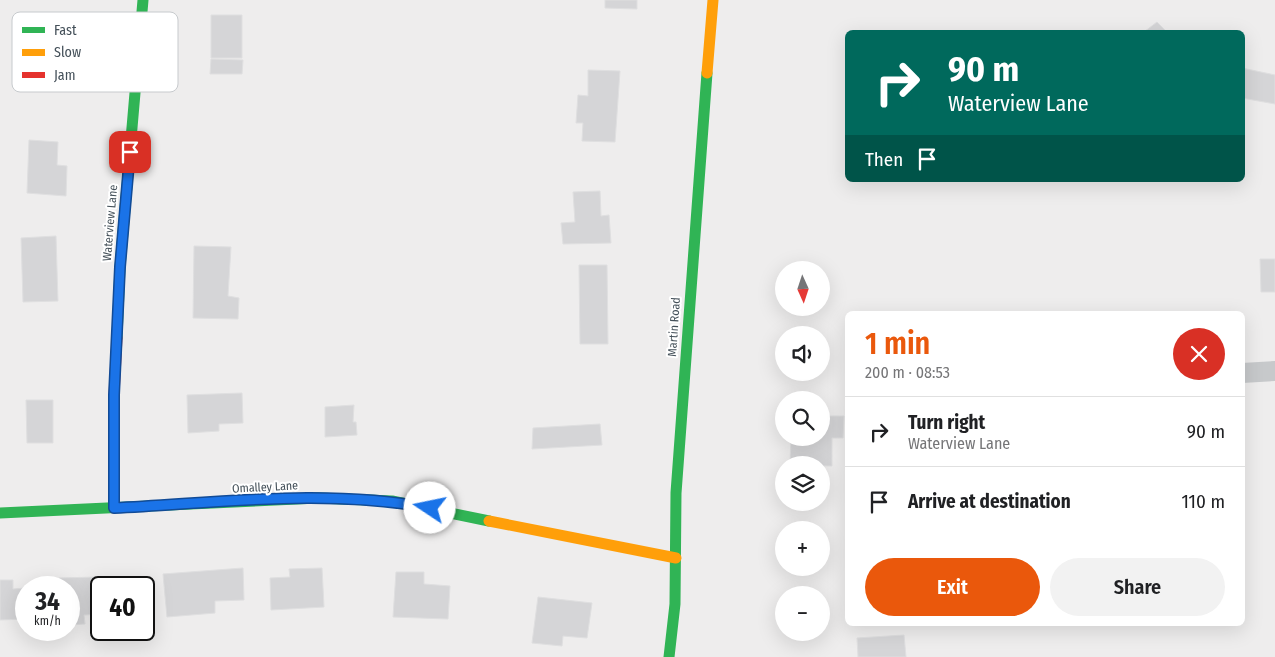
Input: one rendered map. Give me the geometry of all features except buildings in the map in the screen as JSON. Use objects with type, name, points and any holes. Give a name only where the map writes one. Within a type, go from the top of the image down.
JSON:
[{"type":"street","name":"Martin Road","points":[[669,657],[676,558],[676,493],[713,0]]},
{"type":"street","name":"Waterview Lane","points":[[114,508],[114,395],[120,267],[135,92]]},
{"type":"street","points":[[1245,373],[1275,371]]},
{"type":"street","name":"Omalley Lane","points":[[0,513],[318,498],[392,501],[676,558]]},
{"type":"traffic: fast","points":[[142,12],[143,0]]},
{"type":"traffic: fast","points":[[669,657],[675,604],[676,493],[707,73]]},
{"type":"traffic: fast","points":[[117,338],[120,267],[135,92]]},
{"type":"traffic: fast","points":[[0,513],[318,498],[392,501],[489,521]]},
{"type":"traffic: slow","points":[[707,73],[713,0]]},
{"type":"traffic: slow","points":[[489,521],[676,558]]},
{"type":"traffic: jam","points":[[114,508],[114,395],[117,338]]},
{"type":"route","points":[[130,152],[120,267],[114,395],[114,508],[318,498],[392,501],[430,508]]}]
